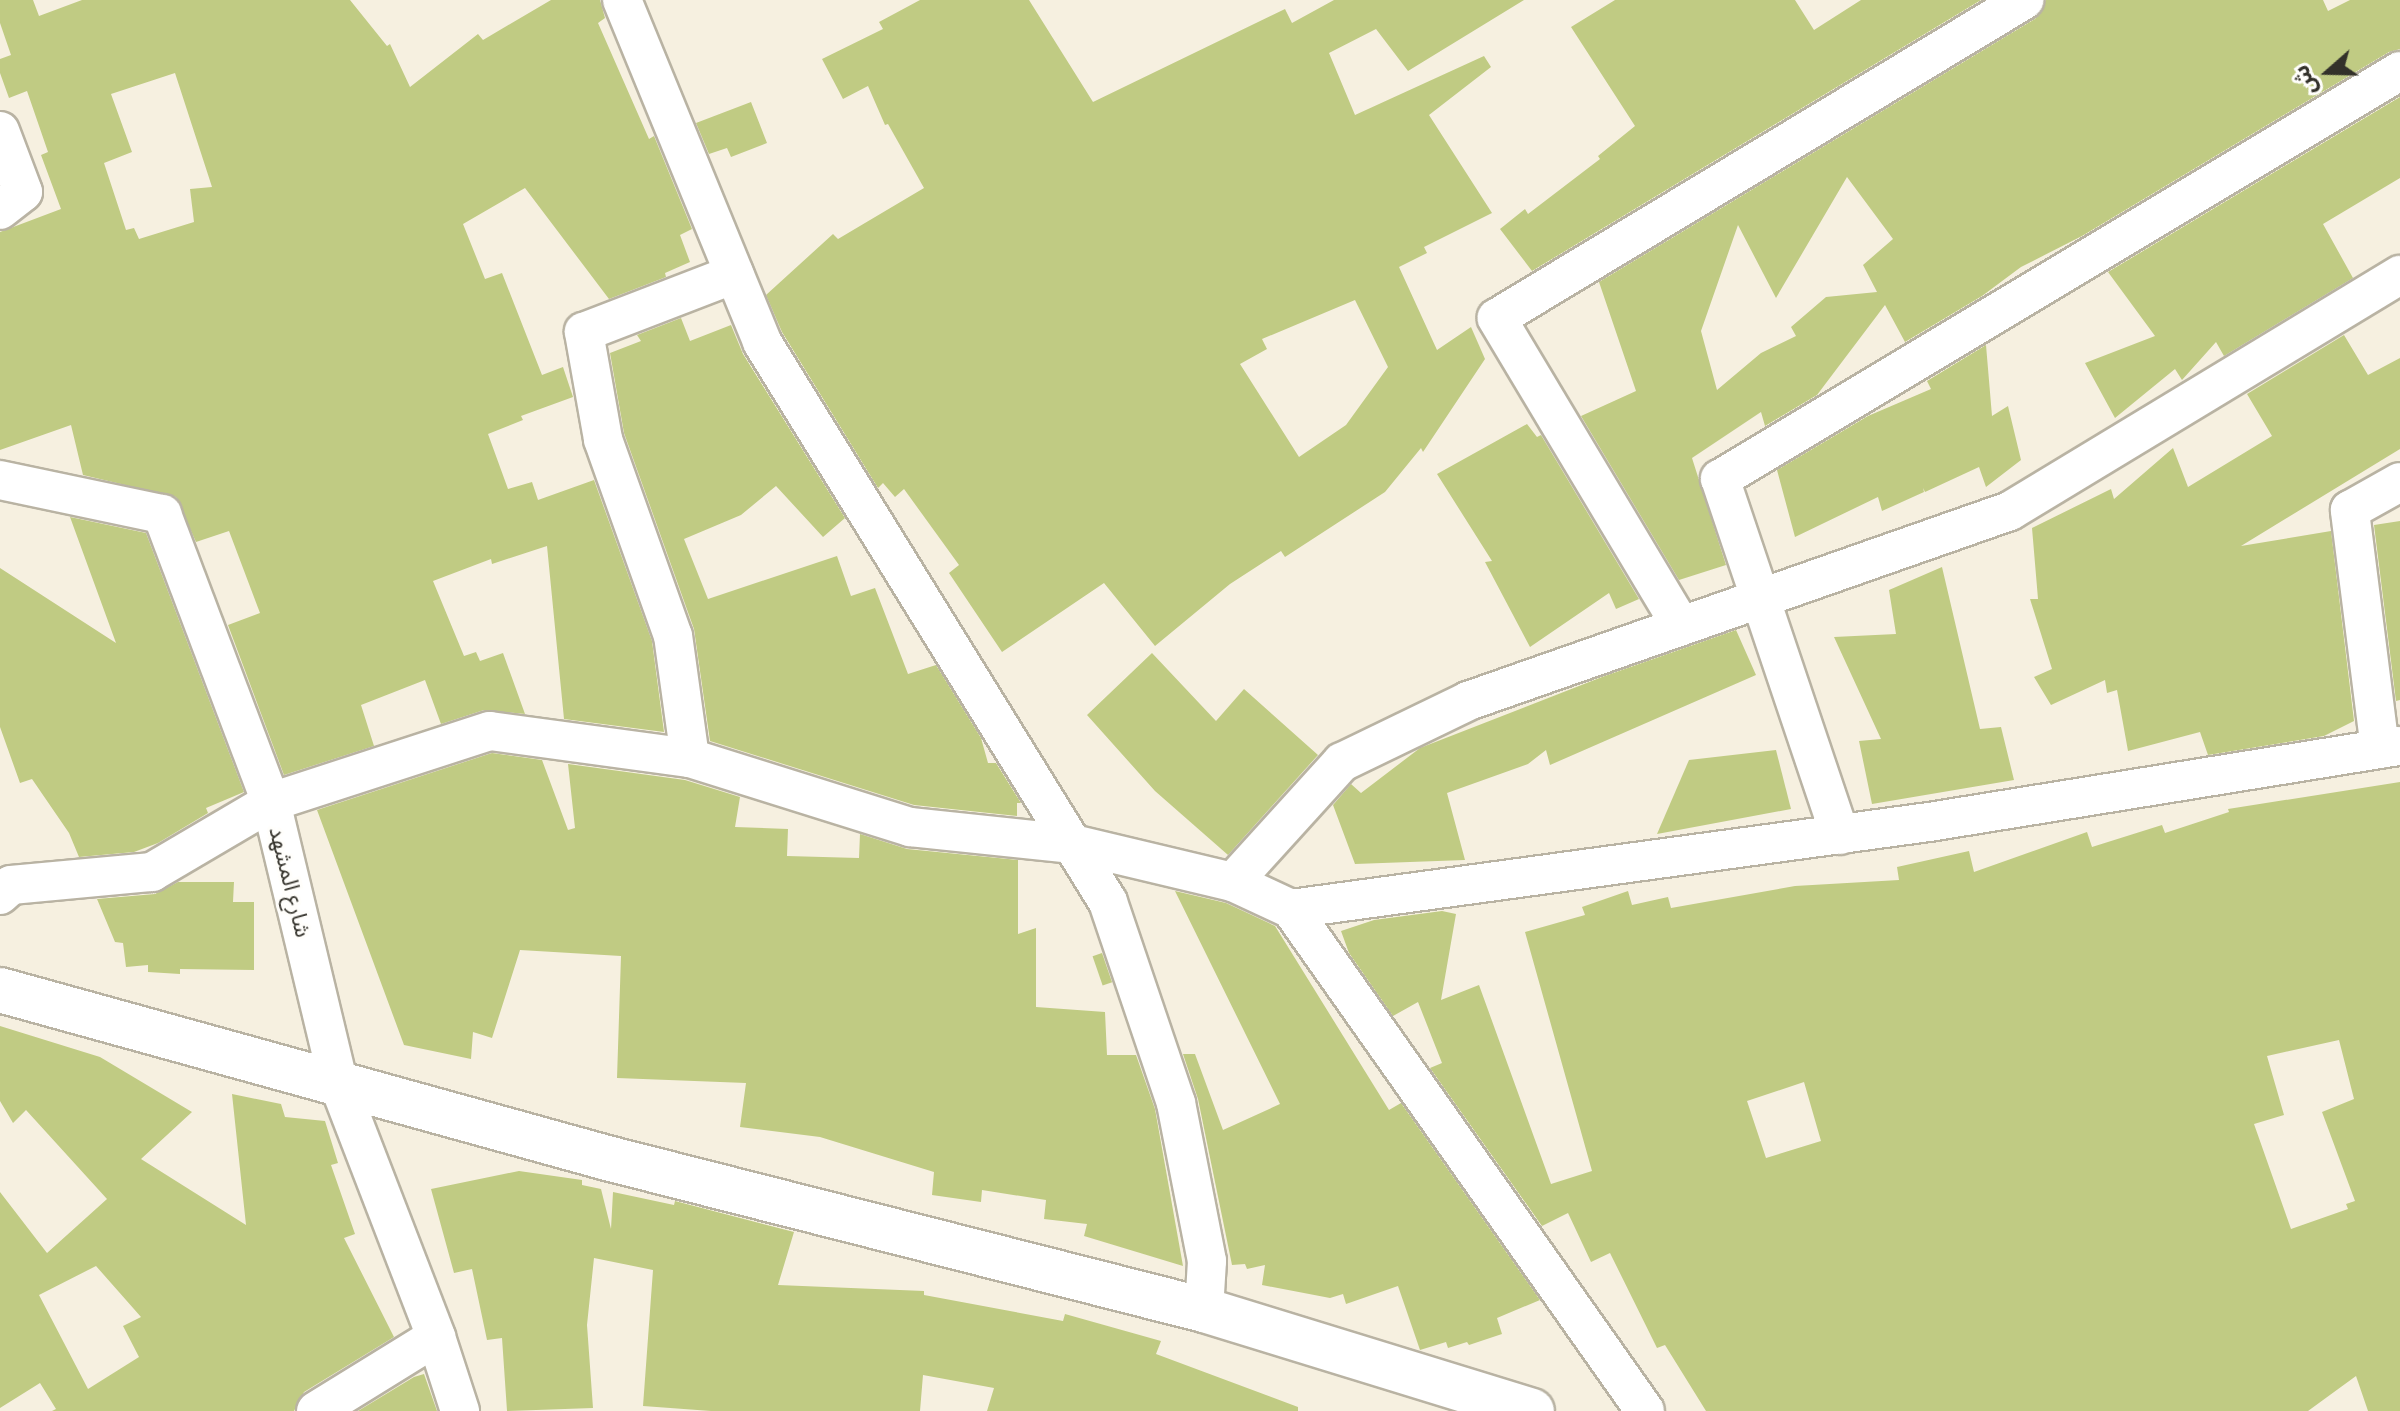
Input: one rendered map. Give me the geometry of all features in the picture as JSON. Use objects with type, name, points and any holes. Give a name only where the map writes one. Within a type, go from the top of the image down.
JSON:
[{"type":"street","points":[[1681,626],[1497,318],[2024,0]]},
{"type":"street","points":[[632,5],[762,342],[1108,902],[1176,1103],[1207,1261],[1204,1310]]},
{"type":"street","points":[[1840,835],[1720,479],[2400,71]]},
{"type":"street","points":[[0,131],[23,192],[0,210]]},
{"type":"street","points":[[690,758],[673,636],[603,439],[584,332],[734,274]]},
{"type":"street","points":[[1233,882],[1342,762],[1468,701],[2010,511],[2400,275]]},
{"type":"street","name":"شارع المشهد","points":[[0,480],[162,514],[271,802],[339,1085],[436,1337],[460,1411]]},
{"type":"street","points":[[2350,510],[2400,482]]},
{"type":"street","points":[[2350,510],[2400,503]]},
{"type":"street","points":[[1291,909],[1840,835],[2390,747],[2350,510]]},
{"type":"street","points":[[0,895],[11,885],[152,872],[271,802],[490,731],[690,758],[910,827],[1073,844],[1233,882],[1291,909],[1645,1411]]},
{"type":"street","points":[[0,990],[607,1158],[1204,1310],[1532,1411]]},
{"type":"street","points":[[316,1411],[436,1337]]},
{"type":"building","points":[[0,0],[33,0],[39,16],[82,0],[350,0],[387,46],[390,44],[410,87],[478,34],[483,40],[551,0],[600,0],[605,18],[598,23],[649,139],[654,136],[692,229],[680,235],[690,262],[665,273],[666,277],[609,299],[525,188],[463,224],[485,279],[502,273],[542,375],[563,367],[573,397],[521,416],[523,420],[488,434],[508,489],[532,482],[538,500],[594,480],[652,641],[664,732],[564,719],[547,546],[492,564],[491,559],[433,581],[464,656],[476,652],[480,661],[503,653],[525,714],[484,710],[441,724],[425,680],[361,705],[374,746],[284,775],[228,625],[260,613],[229,531],[196,542],[176,497],[83,475],[71,425],[0,450],[0,232],[61,209],[41,155],[48,152],[27,91],[9,98],[0,73],[0,59],[11,55],[0,23]],"holes":[[[175,73],[212,187],[190,189],[194,222],[139,239],[134,228],[126,230],[104,163],[132,152],[111,94]]]},
{"type":"building","points":[[920,0],[1029,0],[1093,102],[1285,9],[1292,23],[1334,0],[1524,0],[1408,71],[1376,29],[1329,53],[1355,115],[1484,56],[1491,67],[1429,115],[1492,213],[1424,247],[1427,253],[1399,267],[1437,350],[1471,327],[1485,359],[1423,452],[1421,448],[1385,492],[1285,557],[1281,551],[1230,584],[1155,646],[1104,583],[1002,652],[949,573],[959,565],[904,489],[895,497],[883,483],[878,488],[782,332],[766,295],[833,234],[838,239],[924,188],[888,124],[885,125],[868,86],[843,99],[822,59],[883,29],[879,22]],"holes":[[[1355,300],[1388,367],[1346,425],[1299,457],[1240,364],[1267,349],[1262,339]]]},
{"type":"building","points":[[1615,0],[1795,0],[1814,30],[1861,0],[1981,0],[1532,271],[1500,229],[1525,209],[1528,214],[1600,159],[1598,156],[1635,126],[1571,27]]},
{"type":"building","points":[[2046,0],[2323,0],[2328,11],[2350,0],[2400,0],[2400,49],[2389,52],[2082,236],[2021,267],[1982,296],[1905,342],[1885,305],[1817,395],[1765,426],[1761,412],[1692,458],[1726,565],[1679,580],[1581,416],[1636,391],[1599,282],[2035,19]],"holes":[[[1847,177],[1893,239],[1863,265],[1877,292],[1826,297],[1791,327],[1796,336],[1761,353],[1717,390],[1701,331],[1738,225],[1776,298]]]},
{"type":"building","points":[[2400,97],[2400,178],[2323,224],[2353,278],[2224,356],[2216,342],[2182,380],[2175,369],[2115,418],[2085,363],[2155,336],[2108,272]]},
{"type":"building","points":[[751,102],[767,143],[731,157],[727,148],[709,154],[696,123]]},
{"type":"building","points":[[681,318],[690,341],[731,325],[743,354],[845,518],[823,537],[776,486],[741,515],[684,539],[708,599],[837,556],[851,596],[875,588],[908,674],[936,665],[981,738],[988,763],[996,763],[1021,803],[1017,803],[1017,816],[914,805],[710,741],[694,629],[624,433],[610,353],[641,341],[637,335]]},
{"type":"building","points":[[2344,335],[2368,375],[2400,358],[2400,449],[2241,546],[2331,531],[2354,721],[2324,736],[2208,755],[2200,732],[2128,751],[2117,690],[2107,693],[2105,680],[2051,705],[2034,677],[2052,669],[2030,599],[2038,599],[2032,528],[2111,489],[2114,499],[2173,448],[2188,487],[2272,436],[2247,394]]},
{"type":"building","points":[[1986,345],[1992,416],[2008,406],[2021,460],[1986,487],[1979,467],[1925,492],[1923,488],[1924,492],[1882,511],[1878,497],[1795,537],[1777,470],[1868,416],[1931,389],[1927,381]]},
{"type":"building","points":[[1527,424],[1537,437],[1541,435],[1639,599],[1616,609],[1609,593],[1530,647],[1485,562],[1492,561],[1437,474]]},
{"type":"building","points":[[70,517],[146,533],[244,792],[206,808],[208,813],[158,843],[134,852],[79,857],[69,833],[32,779],[20,783],[0,727],[0,568],[116,643]]},
{"type":"building","points":[[2400,521],[2400,700],[2396,701],[2374,525]]},
{"type":"building","points":[[1942,567],[1980,729],[2001,727],[2014,780],[1872,804],[1859,741],[1881,739],[1834,637],[1896,634],[1889,590]]},
{"type":"building","points":[[1736,630],[1756,675],[1550,765],[1546,750],[1528,764],[1447,793],[1465,860],[1355,864],[1333,805],[1351,784],[1361,793],[1420,748],[1602,677]]},
{"type":"building","points":[[1152,653],[1216,721],[1244,689],[1318,755],[1228,855],[1155,791],[1087,715]]},
{"type":"building","points":[[1776,750],[1791,809],[1657,834],[1689,760]]},
{"type":"building","points":[[492,753],[542,760],[568,830],[575,828],[568,764],[685,780],[740,797],[735,827],[788,829],[787,856],[859,858],[860,834],[907,849],[1018,860],[1018,934],[1036,928],[1036,1007],[1105,1012],[1107,1055],[1136,1055],[1155,1109],[1183,1266],[1084,1236],[1087,1224],[1044,1219],[1046,1200],[982,1190],[981,1202],[932,1195],[934,1172],[820,1137],[740,1127],[746,1083],[617,1078],[621,956],[520,950],[492,1038],[473,1032],[471,1059],[404,1045],[317,810]]},
{"type":"building","points":[[2400,782],[2400,1411],[2368,1411],[2356,1376],[2308,1411],[1706,1411],[1665,1345],[1657,1348],[1610,1253],[1591,1262],[1568,1213],[1542,1226],[1430,1068],[1442,1063],[1418,1002],[1393,1016],[1349,953],[1341,931],[1374,920],[1442,911],[1456,914],[1441,1000],[1479,985],[1551,1184],[1592,1171],[1525,932],[1585,915],[1582,907],[1628,891],[1632,905],[1668,897],[1671,908],[1795,886],[1899,880],[1897,867],[1969,851],[1974,872],[2087,832],[2092,847],[2162,825],[2165,833],[2229,812],[2228,809]],"holes":[[[2339,1040],[2354,1099],[2322,1112],[2355,1201],[2346,1204],[2348,1209],[2291,1229],[2254,1124],[2284,1115],[2267,1056]],[[1804,1082],[1821,1141],[1766,1158],[1747,1101]]]},
{"type":"building","points":[[178,882],[234,882],[233,902],[254,902],[254,970],[180,969],[180,974],[148,972],[148,965],[126,967],[123,943],[115,942],[97,899],[155,894]]},
{"type":"building","points":[[1175,891],[1226,903],[1275,926],[1389,1110],[1401,1103],[1540,1300],[1497,1318],[1502,1334],[1469,1345],[1467,1342],[1448,1348],[1446,1342],[1420,1350],[1398,1286],[1346,1304],[1343,1294],[1330,1298],[1262,1285],[1265,1265],[1247,1269],[1245,1264],[1232,1265],[1198,1099],[1183,1054],[1195,1054],[1223,1130],[1280,1104]]},
{"type":"building","points":[[1102,953],[1112,982],[1103,986],[1093,956]]},
{"type":"building","points":[[0,1026],[100,1057],[192,1112],[141,1159],[246,1225],[232,1094],[281,1104],[285,1117],[325,1121],[338,1163],[331,1165],[355,1234],[344,1238],[394,1337],[304,1392],[294,1411],[52,1411],[56,1409],[40,1383],[0,1408],[0,1192],[47,1253],[107,1199],[26,1110],[13,1123],[0,1101]],"holes":[[[96,1266],[141,1317],[123,1326],[139,1357],[88,1389],[39,1295]]]},
{"type":"building","points":[[519,1171],[582,1180],[582,1185],[601,1189],[611,1229],[613,1192],[674,1205],[675,1201],[794,1232],[778,1285],[924,1291],[924,1295],[1063,1321],[1065,1314],[1161,1341],[1156,1354],[1298,1407],[1298,1411],[987,1411],[994,1388],[923,1375],[920,1411],[711,1411],[643,1406],[653,1270],[594,1258],[587,1325],[593,1408],[507,1411],[502,1338],[487,1340],[472,1269],[454,1273],[431,1189]]},
{"type":"building","points":[[424,1374],[437,1411],[358,1411],[414,1377]]}]
